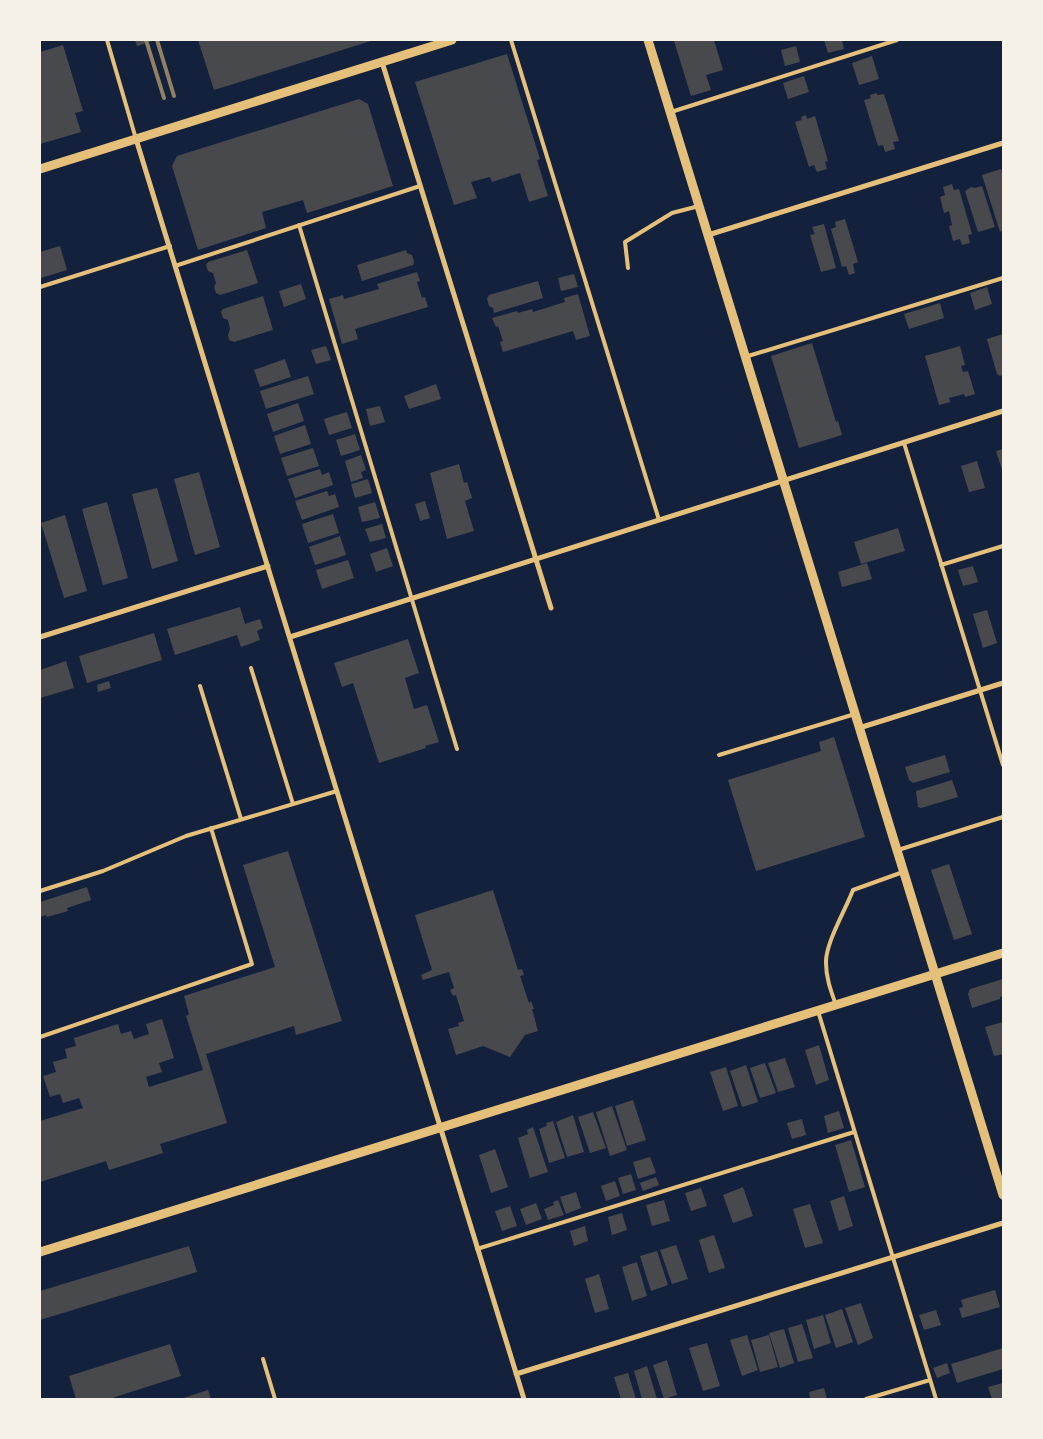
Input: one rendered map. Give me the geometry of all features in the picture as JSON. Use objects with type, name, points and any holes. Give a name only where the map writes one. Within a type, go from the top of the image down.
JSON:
[{"type":"street","points":[[40,169],[452,40]]},
{"type":"street","points":[[648,40],[1003,1195]]},
{"type":"street","points":[[382,62],[550,608]]},
{"type":"street","points":[[136,139],[524,1399]]},
{"type":"street","points":[[708,235],[1003,143]]},
{"type":"street","points":[[290,637],[1003,411]]},
{"type":"street","points":[[40,637],[268,566]]},
{"type":"street","points":[[859,728],[1003,683]]},
{"type":"street","points":[[40,1252],[1003,953]]},
{"type":"street","points":[[516,1374],[1003,1222]]},
{"type":"lane","points":[[107,40],[136,139]]},
{"type":"lane","points":[[511,40],[659,520]]},
{"type":"lane","points":[[670,112],[897,40]]},
{"type":"lane","points":[[175,266],[420,186]]},
{"type":"lane","points":[[628,268],[625,242],[672,213],[699,206]]},
{"type":"lane","points":[[299,226],[457,749]]},
{"type":"lane","points":[[40,287],[170,246]]},
{"type":"lane","points":[[745,357],[1003,278]]},
{"type":"lane","points":[[904,443],[1003,765]]},
{"type":"lane","points":[[942,565],[1003,546]]},
{"type":"lane","points":[[251,668],[293,804]]},
{"type":"lane","points":[[200,686],[242,819]]},
{"type":"lane","points":[[719,755],[854,714]]},
{"type":"lane","points":[[40,891],[103,871],[186,836],[337,791]]},
{"type":"lane","points":[[897,851],[1003,817]]},
{"type":"lane","points":[[40,1037],[252,964],[211,828]]},
{"type":"lane","points":[[836,1005],[828,981],[825,961],[832,938],[853,890],[903,872]]},
{"type":"lane","points":[[818,1010],[936,1399]]},
{"type":"lane","points":[[477,1249],[854,1132]]},
{"type":"lane","points":[[263,1359],[275,1399]]},
{"type":"lane","points":[[866,1399],[930,1380]]},
{"type":"building","points":[[135,40],[156,40],[137,46]]},
{"type":"building","points":[[198,40],[374,40],[214,90]]},
{"type":"building","points":[[714,40],[723,70],[706,75],[711,90],[691,96],[674,41]]},
{"type":"building","points":[[824,40],[842,40],[844,49],[828,53]]},
{"type":"building","points":[[63,45],[83,111],[75,113],[81,132],[40,144],[40,52]]},
{"type":"building","points":[[796,46],[800,62],[785,66],[781,50]]},
{"type":"building","points":[[507,54],[540,159],[537,160],[548,196],[529,202],[520,173],[492,182],[490,177],[471,182],[477,198],[454,205],[415,82]]},
{"type":"building","points":[[872,56],[879,79],[859,85],[852,63]]},
{"type":"building","points":[[804,76],[809,92],[788,99],[783,83]]},
{"type":"building","points":[[877,93],[877,95],[884,94],[899,141],[893,142],[895,149],[885,152],[883,145],[878,146],[864,100],[871,98],[870,95]]},
{"type":"building","points":[[359,99],[368,104],[393,186],[307,213],[303,200],[262,212],[266,228],[198,250],[172,166],[177,156]]},
{"type":"building","points":[[806,115],[807,119],[815,116],[828,161],[825,162],[827,169],[817,172],[814,165],[809,167],[795,122],[802,120],[801,117]]},
{"type":"building","points":[[1001,169],[1003,178],[1003,230],[1000,232],[982,175]]},
{"type":"building","points":[[952,184],[954,190],[959,189],[972,234],[968,235],[970,243],[962,245],[960,239],[953,241],[949,226],[952,225],[949,211],[944,213],[940,197],[945,195],[943,187]]},
{"type":"building","points":[[982,186],[995,227],[978,232],[965,191],[971,187]]},
{"type":"building","points":[[845,219],[858,262],[853,264],[855,273],[849,275],[846,266],[842,267],[831,229],[836,227],[835,222]]},
{"type":"building","points":[[824,224],[836,268],[821,272],[810,235],[815,234],[812,227]]},
{"type":"building","points":[[60,246],[67,270],[41,278],[40,252]]},
{"type":"building","points":[[247,250],[258,283],[220,295],[216,293],[213,273],[208,271],[206,265],[208,262]]},
{"type":"building","points":[[406,250],[407,253],[412,255],[413,265],[362,281],[357,265]]},
{"type":"building","points":[[417,272],[420,281],[417,282],[422,298],[425,297],[428,307],[355,329],[358,339],[342,344],[329,299],[343,295],[344,299],[379,289],[377,284]]},
{"type":"building","points":[[574,274],[578,287],[561,291],[558,278]]},
{"type":"building","points":[[538,281],[543,298],[494,313],[493,308],[489,306],[487,299],[489,295]]},
{"type":"building","points":[[301,284],[306,299],[284,307],[279,291]]},
{"type":"building","points":[[987,287],[992,304],[975,310],[970,293]]},
{"type":"building","points":[[578,294],[590,336],[576,340],[573,331],[503,352],[500,342],[503,341],[498,326],[496,327],[492,318],[517,311],[518,313],[532,309],[533,312],[565,302],[564,298]]},
{"type":"building","points":[[263,296],[273,330],[234,342],[229,340],[230,329],[228,320],[223,318],[221,312],[223,309]]},
{"type":"building","points":[[940,303],[944,318],[909,329],[904,314]]},
{"type":"building","points":[[1003,334],[1003,375],[1000,376],[997,374],[987,339]]},
{"type":"building","points":[[812,343],[836,422],[838,421],[842,435],[799,448],[771,356]]},
{"type":"building","points":[[326,346],[331,360],[316,364],[311,350]]},
{"type":"building","points":[[960,346],[965,365],[961,366],[963,372],[968,371],[975,394],[965,397],[964,394],[949,398],[950,402],[939,405],[925,356]]},
{"type":"building","points":[[285,359],[291,377],[260,387],[254,370]]},
{"type":"building","points":[[308,376],[314,394],[266,409],[260,391]]},
{"type":"building","points":[[436,384],[441,399],[409,409],[404,396]]},
{"type":"building","points":[[298,403],[304,421],[273,432],[267,414]]},
{"type":"building","points":[[380,406],[385,422],[370,426],[366,409]]},
{"type":"building","points":[[347,412],[352,428],[329,435],[324,419]]},
{"type":"building","points":[[305,425],[311,444],[280,454],[274,436]]},
{"type":"building","points":[[355,434],[360,450],[341,456],[336,440]]},
{"type":"building","points":[[313,448],[319,466],[287,476],[281,458]]},
{"type":"building","points":[[1003,449],[1003,473],[996,451]]},
{"type":"building","points":[[361,455],[366,470],[361,472],[363,478],[351,482],[345,461]]},
{"type":"building","points":[[977,461],[985,488],[969,492],[961,466]]},
{"type":"building","points":[[459,464],[464,483],[467,482],[472,498],[465,501],[474,531],[447,539],[430,473]]},
{"type":"building","points":[[320,469],[322,475],[329,472],[333,485],[295,498],[288,479]]},
{"type":"building","points":[[199,472],[220,547],[195,555],[174,479]]},
{"type":"building","points":[[368,479],[372,493],[355,498],[351,484]]},
{"type":"building","points":[[157,488],[178,561],[152,569],[132,494]]},
{"type":"building","points":[[327,491],[329,496],[335,494],[339,507],[302,520],[295,501]]},
{"type":"building","points":[[425,501],[430,518],[420,521],[415,504]]},
{"type":"building","points":[[107,502],[128,578],[103,585],[82,509]]},
{"type":"building","points":[[375,502],[380,518],[362,522],[358,507]]},
{"type":"building","points":[[333,514],[339,533],[308,543],[302,524]]},
{"type":"building","points":[[65,515],[87,591],[64,598],[41,523]]},
{"type":"building","points":[[382,524],[386,538],[370,542],[365,529]]},
{"type":"building","points":[[898,528],[905,551],[861,564],[854,542]]},
{"type":"building","points":[[340,536],[346,555],[315,565],[309,547]]},
{"type":"building","points":[[387,548],[393,566],[376,572],[370,554]]},
{"type":"building","points":[[348,560],[354,578],[322,589],[316,570]]},
{"type":"building","points":[[867,563],[872,579],[842,587],[838,572]]},
{"type":"building","points":[[973,566],[978,582],[963,586],[958,570]]},
{"type":"building","points":[[240,607],[245,624],[260,619],[263,628],[257,631],[260,640],[241,647],[237,635],[175,655],[167,629]]},
{"type":"building","points":[[987,610],[997,643],[983,648],[973,614]]},
{"type":"building","points":[[154,633],[162,660],[87,683],[79,656]]},
{"type":"building","points":[[408,639],[419,673],[405,678],[414,709],[427,705],[439,742],[379,763],[353,683],[342,687],[334,663]]},
{"type":"building","points":[[66,661],[74,688],[40,698],[40,670]]},
{"type":"building","points":[[109,681],[111,688],[98,692],[97,685]]},
{"type":"building","points":[[834,737],[865,837],[756,871],[728,780],[821,751],[819,742]]},
{"type":"building","points":[[945,755],[950,772],[913,783],[909,780],[905,767]]},
{"type":"building","points":[[952,780],[958,797],[921,808],[918,807],[916,791]]},
{"type":"building","points":[[288,851],[342,1021],[296,1035],[294,1026],[206,1054],[227,1123],[160,1144],[163,1153],[109,1170],[106,1161],[40,1182],[40,1121],[83,1108],[79,1098],[63,1103],[60,1094],[50,1097],[43,1076],[56,1072],[53,1062],[67,1058],[65,1049],[76,1046],[74,1038],[118,1024],[121,1034],[131,1031],[134,1039],[149,1034],[146,1024],[162,1019],[174,1058],[159,1063],[162,1072],[146,1077],[149,1087],[203,1070],[186,1016],[189,1014],[184,996],[275,967],[243,865]]},
{"type":"building","points":[[949,864],[972,934],[954,940],[931,870]]},
{"type":"building","points":[[87,887],[91,900],[67,908],[68,911],[40,917],[40,902]]},
{"type":"building","points":[[493,890],[518,970],[522,969],[524,975],[520,976],[529,1003],[531,1001],[534,1009],[532,1009],[538,1031],[525,1035],[510,1057],[483,1046],[456,1055],[448,1029],[459,1026],[458,1023],[464,1021],[456,995],[453,996],[450,990],[454,988],[449,972],[423,980],[421,975],[432,970],[415,915]]},
{"type":"building","points":[[1003,979],[1003,996],[1000,999],[972,1008],[968,994],[970,989]]},
{"type":"building","points":[[1003,1022],[1003,1054],[994,1056],[985,1027]]},
{"type":"building","points":[[819,1045],[829,1080],[816,1085],[805,1050]]},
{"type":"building","points":[[785,1058],[795,1087],[778,1092],[768,1063]]},
{"type":"building","points":[[765,1063],[776,1093],[760,1098],[750,1068]]},
{"type":"building","points":[[746,1065],[758,1102],[742,1107],[730,1071]]},
{"type":"building","points":[[726,1067],[738,1106],[723,1111],[710,1072]]},
{"type":"building","points":[[633,1100],[646,1140],[627,1146],[615,1106]]},
{"type":"building","points":[[612,1106],[627,1150],[610,1156],[596,1112]]},
{"type":"building","points":[[839,1111],[844,1128],[828,1133],[824,1116]]},
{"type":"building","points":[[593,1112],[606,1148],[590,1153],[578,1117]]},
{"type":"building","points":[[573,1115],[584,1152],[567,1157],[556,1122]]},
{"type":"building","points":[[802,1119],[806,1135],[792,1139],[787,1123]]},
{"type":"building","points":[[553,1121],[565,1158],[549,1163],[539,1129],[547,1126],[546,1123]]},
{"type":"building","points":[[533,1127],[548,1172],[530,1178],[518,1138],[528,1134],[527,1130]]},
{"type":"building","points":[[851,1140],[865,1187],[849,1192],[835,1145]]},
{"type":"building","points":[[495,1149],[508,1187],[491,1193],[479,1155]]},
{"type":"building","points":[[650,1157],[656,1173],[638,1179],[633,1162]]},
{"type":"building","points":[[631,1174],[636,1190],[623,1194],[618,1178]]},
{"type":"building","points":[[656,1177],[659,1185],[643,1191],[640,1183]]},
{"type":"building","points":[[615,1181],[620,1196],[606,1201],[601,1186]]},
{"type":"building","points":[[743,1187],[753,1216],[733,1223],[723,1195]]},
{"type":"building","points":[[701,1188],[707,1206],[691,1211],[685,1193]]},
{"type":"building","points":[[576,1192],[581,1208],[566,1214],[560,1197]]},
{"type":"building","points":[[844,1196],[853,1226],[839,1231],[830,1201]]},
{"type":"building","points":[[558,1200],[564,1215],[548,1220],[544,1209],[554,1205],[553,1202]]},
{"type":"building","points":[[664,1200],[670,1221],[652,1226],[646,1205]]},
{"type":"building","points":[[536,1203],[542,1219],[526,1225],[520,1209]]},
{"type":"building","points":[[810,1204],[823,1243],[805,1248],[793,1209]]},
{"type":"building","points":[[510,1206],[517,1226],[502,1231],[495,1211]]},
{"type":"building","points":[[622,1213],[627,1230],[612,1235],[608,1217]]},
{"type":"building","points":[[585,1226],[588,1241],[574,1246],[570,1231]]},
{"type":"building","points":[[714,1235],[725,1268],[709,1273],[699,1240]]},
{"type":"building","points":[[676,1245],[688,1279],[672,1284],[660,1250]]},
{"type":"building","points":[[189,1246],[197,1272],[40,1320],[40,1291]]},
{"type":"building","points":[[657,1251],[668,1285],[651,1291],[640,1256]]},
{"type":"building","points":[[637,1262],[647,1296],[632,1301],[622,1267]]},
{"type":"building","points":[[599,1274],[609,1309],[595,1313],[585,1279]]},
{"type":"building","points":[[995,1290],[1000,1307],[962,1318],[959,1308],[963,1307],[961,1300]]},
{"type":"building","points":[[861,1303],[873,1338],[858,1345],[845,1308]]},
{"type":"building","points":[[842,1309],[853,1342],[836,1348],[825,1315]]},
{"type":"building","points":[[936,1310],[941,1325],[924,1330],[919,1315]]},
{"type":"building","points":[[823,1315],[831,1343],[814,1349],[806,1320]]},
{"type":"building","points":[[802,1324],[813,1358],[798,1362],[788,1328]]},
{"type":"building","points":[[784,1329],[794,1363],[780,1368],[769,1333]]},
{"type":"building","points":[[747,1335],[758,1370],[742,1376],[730,1340]]},
{"type":"building","points":[[769,1335],[778,1367],[760,1372],[751,1340]]},
{"type":"building","points":[[707,1343],[720,1386],[703,1391],[689,1348]]},
{"type":"building","points":[[170,1344],[181,1376],[109,1399],[76,1399],[69,1376]]},
{"type":"building","points":[[1003,1348],[1003,1369],[957,1383],[951,1364]]},
{"type":"building","points":[[667,1360],[677,1395],[664,1399],[653,1365]]},
{"type":"building","points":[[947,1363],[950,1373],[937,1378],[933,1368]]},
{"type":"building","points":[[647,1366],[657,1399],[642,1399],[634,1371]]},
{"type":"building","points":[[628,1373],[636,1399],[621,1399],[614,1377]]},
{"type":"building","points":[[1003,1383],[1003,1399],[992,1399],[988,1387]]},
{"type":"building","points":[[824,1388],[827,1399],[810,1399],[809,1392]]},
{"type":"building","points":[[208,1390],[211,1399],[180,1399]]},
{"type":"railway","points":[[146,40],[164,98]]},
{"type":"railway","points":[[157,40],[174,96]]}]
